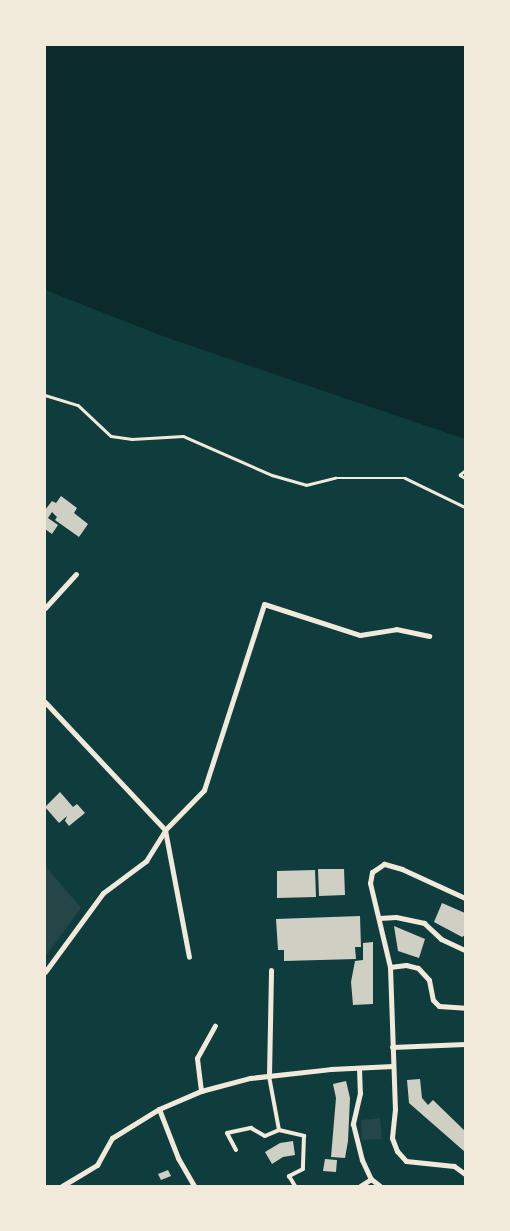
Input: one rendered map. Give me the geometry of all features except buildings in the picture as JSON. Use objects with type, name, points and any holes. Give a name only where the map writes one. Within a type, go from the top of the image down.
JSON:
[{"type":"street","points":[[45,608],[76,574]]},
{"type":"street","points":[[45,972],[103,893],[146,861],[165,830],[204,790],[264,604],[360,635],[396,629],[429,636]]},
{"type":"street","points":[[45,702],[165,830],[189,957]]},
{"type":"street","points":[[465,898],[402,869],[384,864],[372,872],[370,882],[390,967],[395,1109],[392,1138],[397,1151],[406,1161],[454,1166],[465,1174]]},
{"type":"street","points":[[379,918],[396,917],[424,923],[441,939],[465,950]]},
{"type":"street","points":[[390,967],[406,965],[418,968],[429,980],[433,1000],[439,1006],[465,1008]]},
{"type":"street","points":[[269,1076],[271,970]]},
{"type":"street","points":[[201,1091],[197,1058],[215,1026]]},
{"type":"street","points":[[392,1047],[465,1044]]},
{"type":"street","points":[[62,1186],[97,1165],[112,1138],[159,1109],[201,1091],[269,1076],[393,1066]]},
{"type":"street","points":[[359,1068],[360,1093],[353,1124],[371,1180],[380,1186]]},
{"type":"street","points":[[159,1109],[178,1158],[194,1186]]},
{"type":"street","points":[[360,1186],[371,1180]]},
{"type":"lane","points":[[269,1076],[279,1130]]},
{"type":"lane","points":[[236,1150],[227,1133],[251,1128],[265,1136],[279,1130],[304,1136],[303,1168],[289,1176],[295,1186]]},
{"type":"path","points":[[45,395],[78,405],[112,436],[132,439],[183,436],[272,476],[306,484],[334,478],[405,478],[465,507]]},
{"type":"path","points":[[465,471],[460,475],[465,478]]},
{"type":"shaded area","points":[[45,45],[465,45],[465,439],[165,337],[45,290]]},
{"type":"shaded area","points":[[45,866],[81,908],[45,957]]},
{"type":"shaded area","points":[[380,1118],[382,1139],[362,1140],[361,1120]]}]
